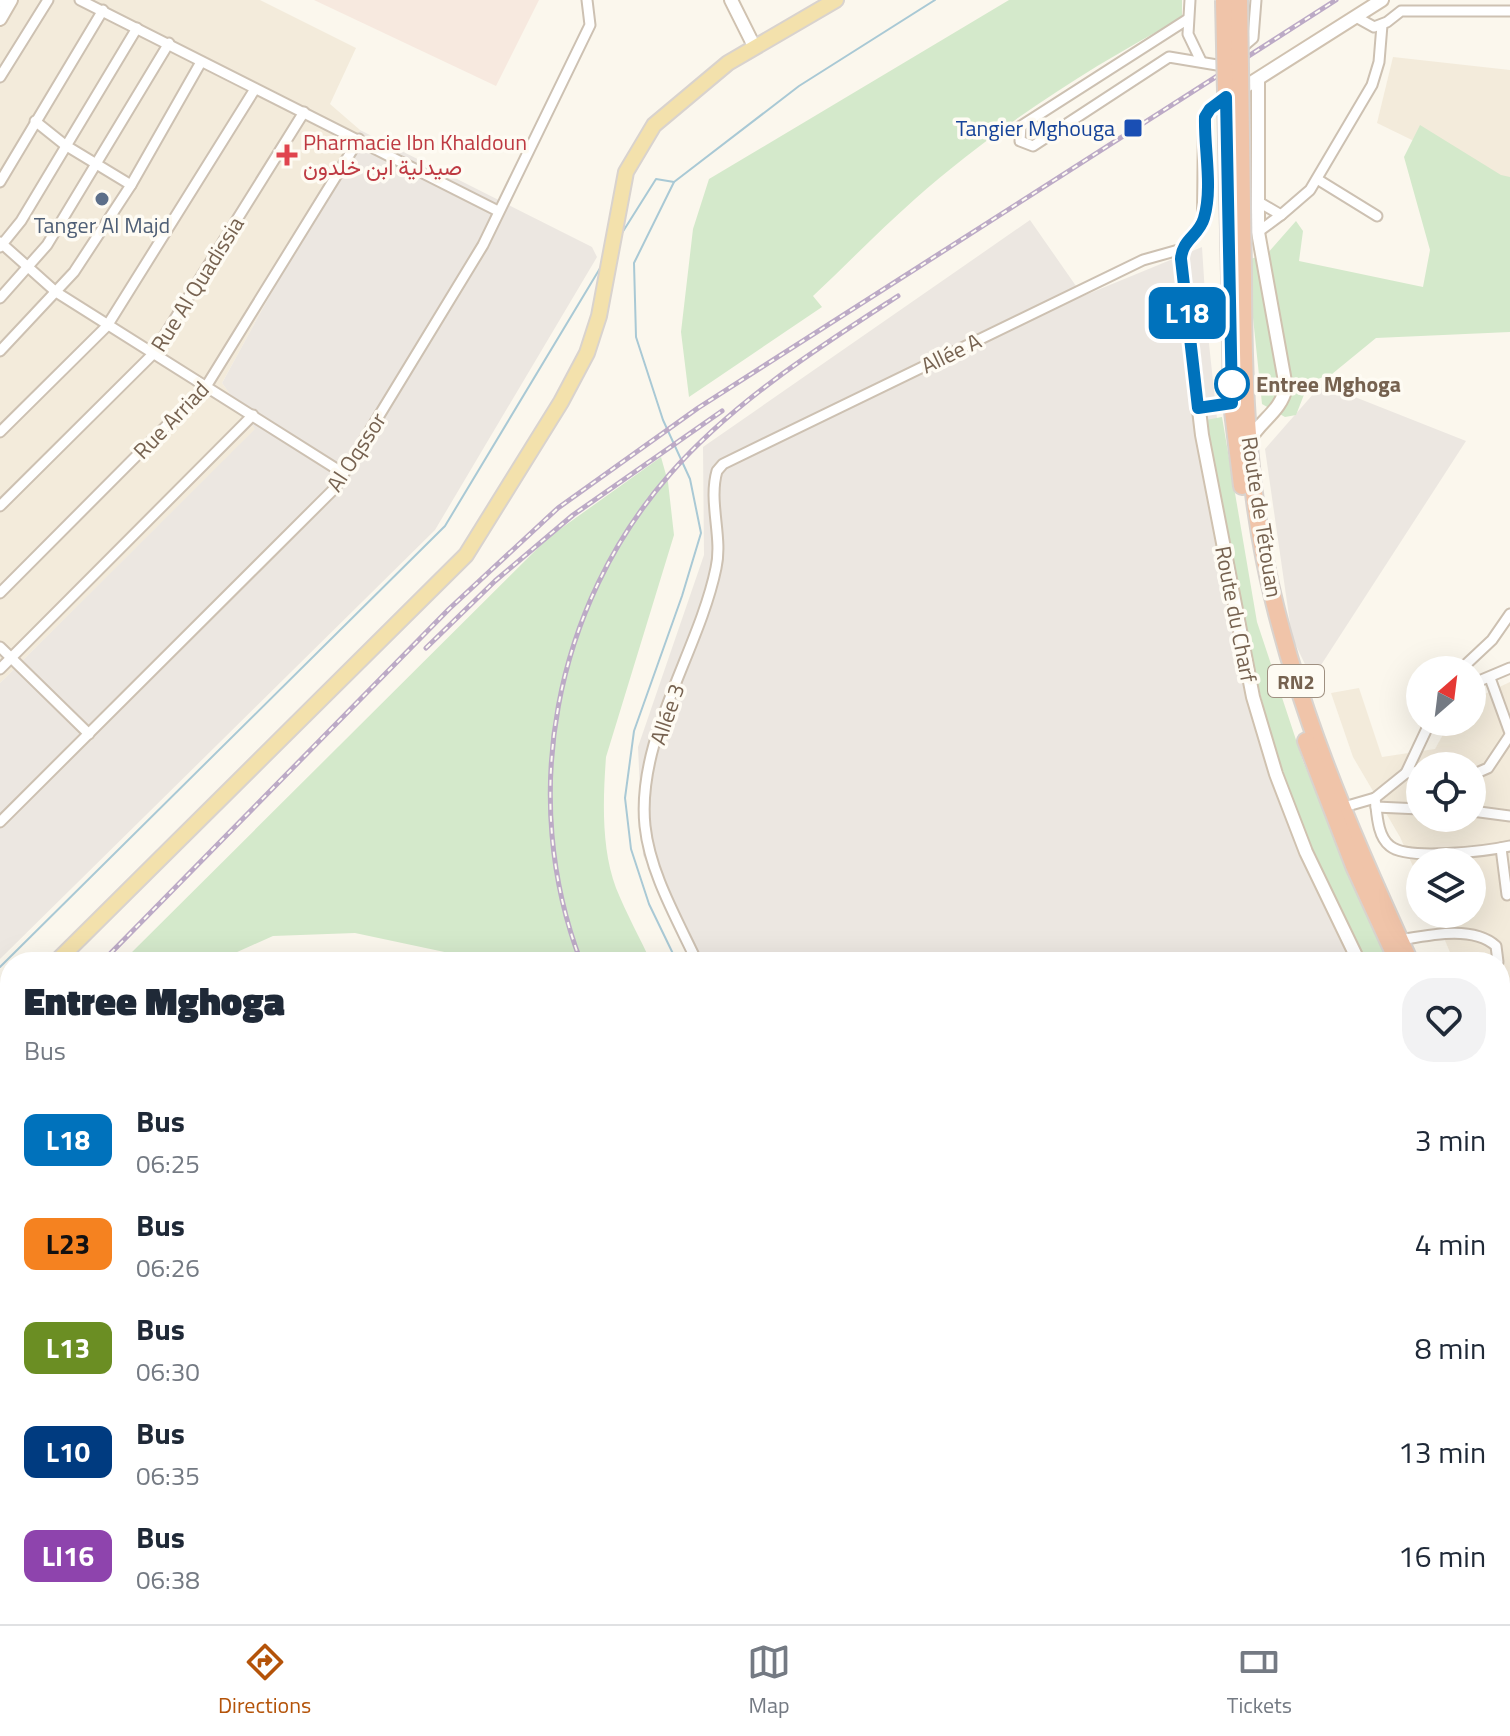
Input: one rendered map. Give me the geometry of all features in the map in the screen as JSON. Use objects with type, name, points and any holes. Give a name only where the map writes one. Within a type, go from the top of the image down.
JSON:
[{"type":"highway","name":"Route de Tétouan","points":[[1224,0],[1243,382],[1259,527],[1278,619],[1304,706],[1405,952]]},
{"type":"highway","name":"Route de Tétouan","points":[[1239,0],[1237,276],[1232,403],[1252,547],[1286,681],[1350,854],[1394,952]]},
{"type":"main road","points":[[66,952],[450,573],[496,510],[587,353],[599,316],[614,220],[631,160],[654,125],[673,105],[754,46],[836,0]]},
{"type":"street","points":[[0,19],[11,0]]},
{"type":"street","points":[[0,77],[48,0]]},
{"type":"street","points":[[80,0],[498,211]]},
{"type":"street","name":"Al Oqssor","points":[[0,822],[313,513],[343,473],[439,320],[498,211],[590,25],[587,0]]},
{"type":"street","points":[[731,0],[754,46]]},
{"type":"street","points":[[1190,0],[1190,43],[1201,61]]},
{"type":"street","points":[[1155,42],[1169,57],[1217,65],[1252,41],[1256,0]]},
{"type":"street","points":[[1182,249],[1199,228],[1206,206],[1207,112],[1216,103],[1258,80],[1382,0]]},
{"type":"street","points":[[1258,232],[1306,196],[1317,179],[1374,79],[1382,25],[1399,5],[1510,11]]},
{"type":"street","points":[[0,182],[103,10]]},
{"type":"street","points":[[1356,17],[1371,26],[1382,25]]},
{"type":"street","points":[[1169,57],[1033,146],[1020,141],[1021,126],[1188,19]]},
{"type":"street","points":[[137,28],[21,221],[1,244],[56,292],[343,473]]},
{"type":"street","points":[[0,298],[29,269],[98,165],[169,43]]},
{"type":"street","points":[[0,351],[74,272],[131,185],[201,62]]},
{"type":"street","points":[[1249,441],[1258,426],[1281,405],[1285,378],[1258,232],[1258,80]]},
{"type":"street","points":[[0,432],[107,326],[255,89]]},
{"type":"street","name":"Rue Al Quadissia","points":[[0,506],[153,354],[304,112]]},
{"type":"street","points":[[35,121],[65,145],[131,185]]},
{"type":"street","name":"Rue Arriad","points":[[0,593],[207,385],[359,139]]},
{"type":"street","points":[[1317,179],[1377,216]]},
{"type":"street","points":[[1257,201],[1281,215]]},
{"type":"street","name":"Route du Charf","points":[[1182,249],[1198,408],[1243,652],[1260,723],[1306,852],[1354,952]]},
{"type":"street","name":"Allée A","points":[[723,464],[1143,260],[1182,249]]},
{"type":"street","points":[[1243,382],[1257,410],[1268,412],[1281,405]]},
{"type":"street","points":[[1198,408],[1232,403]]},
{"type":"street","points":[[0,669],[253,415]]},
{"type":"street","name":"Allée 3","points":[[692,952],[659,878],[645,827],[645,810],[651,759],[716,568],[714,484],[723,464]]},
{"type":"street","points":[[1475,656],[1492,640],[1510,614]]},
{"type":"street","points":[[0,647],[89,734]]},
{"type":"street","points":[[1486,679],[1510,668]]},
{"type":"street","points":[[1486,769],[1510,734],[1490,678]]},
{"type":"street","points":[[1406,773],[1376,803],[1377,822],[1387,844],[1396,850],[1463,852],[1506,847],[1507,895]]},
{"type":"street","points":[[1344,807],[1376,803],[1406,807]]},
{"type":"street","points":[[1486,813],[1510,816]]},
{"type":"street","points":[[1400,940],[1454,934],[1489,940],[1495,952]]},
{"type":"shaded area","points":[[0,0],[260,0],[356,48],[330,104],[360,130],[222,383],[256,429],[0,683]]},
{"type":"shaded area","points":[[314,0],[539,0],[496,86]]},
{"type":"shaded area","points":[[1393,57],[1510,70],[1510,183],[1488,177],[1377,123]]},
{"type":"shaded area","points":[[360,130],[592,247],[597,257],[435,530],[7,952],[0,952],[0,683],[255,429],[222,383]]},
{"type":"shaded area","points":[[1030,220],[1083,296],[1202,247],[1207,325],[1246,690],[1290,830],[1354,952],[689,952],[643,855],[638,747],[704,555],[703,447]]},
{"type":"shaded area","points":[[1322,384],[1466,441],[1312,679],[1292,637],[1265,449]]},
{"type":"shaded area","points":[[1510,682],[1510,952],[1450,952],[1440,928],[1486,928],[1486,848],[1406,848],[1406,850],[1353,757],[1331,693],[1359,688],[1382,757],[1406,753],[1406,832],[1486,832],[1486,752],[1415,752],[1435,749],[1442,736],[1486,736],[1486,693]]},
{"type":"green space","points":[[1009,0],[1182,0],[1182,18],[1077,79],[977,148],[902,211],[813,296],[822,307],[689,397],[681,332],[693,229],[709,179]]},
{"type":"green space","points":[[1420,125],[1501,175],[1510,177],[1510,332],[1376,338],[1332,374],[1309,382],[1296,415],[1285,417],[1262,404],[1247,260],[1267,254],[1296,221],[1303,231],[1299,261],[1423,287],[1430,250],[1404,157]]},
{"type":"green space","points":[[1222,417],[1257,622],[1303,761],[1384,952],[1361,952],[1333,899],[1305,834],[1282,767],[1245,630],[1206,420]]},
{"type":"green space","points":[[661,457],[668,482],[674,535],[606,757],[604,790],[605,840],[611,873],[646,952],[444,952],[355,933],[273,936],[237,952],[132,952],[549,537]]},
{"type":"waterway","points":[[622,233],[656,179],[674,182],[799,86],[935,0]]},
{"type":"waterway","points":[[672,952],[649,904],[631,849],[625,798],[634,731],[701,533],[690,479],[663,420],[636,337],[634,263],[674,182]]},
{"type":"waterway","points":[[15,952],[445,526],[602,265]]},
{"type":"railway","points":[[112,952],[449,609],[558,508],[698,408],[1336,0]]},
{"type":"railway","points":[[578,952],[562,899],[552,835],[551,770],[558,706],[574,643],[598,583],[630,526],[670,474],[721,423],[778,377],[898,296]]},
{"type":"railway","points":[[426,648],[495,581],[573,515],[722,411]]},
{"type":"bus line","name":"L18","points":[[1226,97],[1232,403],[1198,408],[1181,259],[1183,245],[1204,218],[1205,117],[1216,103],[1226,97]]},
{"type":"place","name":"Tangier Mghouga","points":[[1133,128]]},
{"type":"place","name":"Pharmacie Ibn Khaldoun صيدلية ابن خلدون","points":[[287,155]]},
{"type":"place","name":"Tanger Al Majd","points":[[102,199]]},
{"type":"place","name":"Entree Mghoga","points":[[1232,384]]}]
